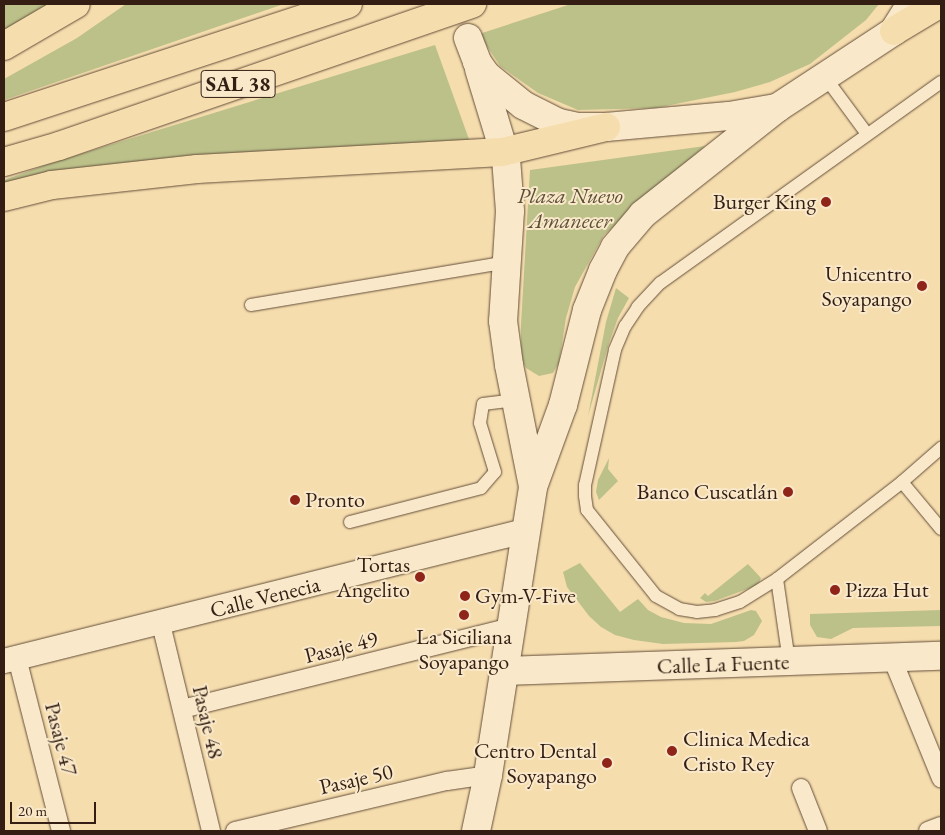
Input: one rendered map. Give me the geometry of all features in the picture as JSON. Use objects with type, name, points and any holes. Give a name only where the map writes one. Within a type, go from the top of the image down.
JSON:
[{"type":"highway","points":[[4,46],[76,4]]},
{"type":"highway","name":"SAL 38","points":[[4,117],[348,4]]},
{"type":"highway","name":"SAL 38","points":[[4,162],[69,143],[472,4]]},
{"type":"highway","points":[[894,31],[939,4]]},
{"type":"highway","points":[[4,197],[52,185],[198,169],[504,152],[606,127]]},
{"type":"main road","points":[[476,831],[488,775],[533,487],[563,404],[588,310],[603,270],[616,247],[644,214],[777,108],[894,31],[911,4]]},
{"type":"main road","points":[[533,487],[516,400],[504,321],[505,268],[510,211],[504,152],[472,50],[486,75],[502,90],[541,115],[578,127],[606,127],[729,116],[777,108]]},
{"type":"main road","name":"Calle La Fuente","points":[[504,671],[941,656]]},
{"type":"street","name":"Calle Venecia","points":[[10,660],[525,532]]},
{"type":"street","name":"Pasaje 48","points":[[161,624],[211,831]]},
{"type":"street","name":"Pasaje 49","points":[[182,710],[510,627]]},
{"type":"street","points":[[892,658],[941,778]]},
{"type":"street","name":"Pasaje 47","points":[[10,660],[61,831]]},
{"type":"street","name":"Pasaje 50","points":[[235,831],[447,780],[488,775]]},
{"type":"street","points":[[801,788],[818,831]]},
{"type":"street","points":[[928,831],[941,826]]},
{"type":"lane","points":[[825,77],[867,134]]},
{"type":"lane","points":[[941,82],[660,283],[638,307],[625,326],[616,350],[585,485],[588,510],[656,596],[679,609],[697,612],[715,610],[740,602],[777,579],[902,482],[941,448]]},
{"type":"lane","points":[[251,305],[495,264],[505,268]]},
{"type":"lane","points":[[350,522],[481,488],[495,472],[480,423],[482,404],[516,400]]},
{"type":"lane","points":[[902,482],[941,529]]},
{"type":"lane","points":[[777,579],[788,661]]},
{"type":"green space","points":[[4,4],[53,4],[4,33]]},
{"type":"green space","points":[[126,4],[284,4],[4,100],[4,79],[77,38]]},
{"type":"green space","points":[[571,4],[879,4],[866,20],[810,64],[770,82],[735,92],[656,108],[578,110],[538,93],[500,66],[479,34]]},
{"type":"green space","points":[[435,45],[470,142],[4,183],[4,180],[51,163]]},
{"type":"green space","name":"Plaza Nuevo Amanecer","points":[[705,146],[604,235],[575,287],[566,318],[559,363],[553,373],[539,376],[526,368],[521,358],[521,324],[530,170]]},
{"type":"green space","points":[[616,288],[629,298],[618,318],[609,343],[588,416],[606,322]]},
{"type":"green space","points":[[609,458],[608,469],[618,481],[599,500],[596,492],[598,480]]},
{"type":"green space","points":[[580,563],[620,612],[638,599],[648,610],[661,617],[684,623],[711,624],[751,610],[756,611],[762,621],[754,635],[744,641],[736,642],[663,644],[615,635],[601,627],[589,616],[567,587],[563,572]]},
{"type":"green space","points":[[748,564],[761,578],[758,585],[715,601],[706,602],[700,598],[705,593],[708,596]]},
{"type":"green space","points":[[941,610],[941,626],[853,628],[831,639],[817,637],[810,625],[810,614]]},
{"type":"place","name":"Burger King","points":[[826,202]]},
{"type":"place","name":"Unicentro Soyapango","points":[[922,286]]},
{"type":"place","name":"Banco Cuscatlán","points":[[788,492]]},
{"type":"place","name":"Pronto","points":[[295,500]]},
{"type":"place","name":"Tortas Angelito","points":[[420,577]]},
{"type":"place","name":"Pizza Hut","points":[[835,590]]},
{"type":"place","name":"Gym-V-Five","points":[[465,596]]},
{"type":"place","name":"La Siciliana Soyapango","points":[[464,615]]},
{"type":"place","name":"Clinica Medica Cristo Rey","points":[[672,751]]},
{"type":"place","name":"Centro Dental Soyapango","points":[[607,763]]}]
